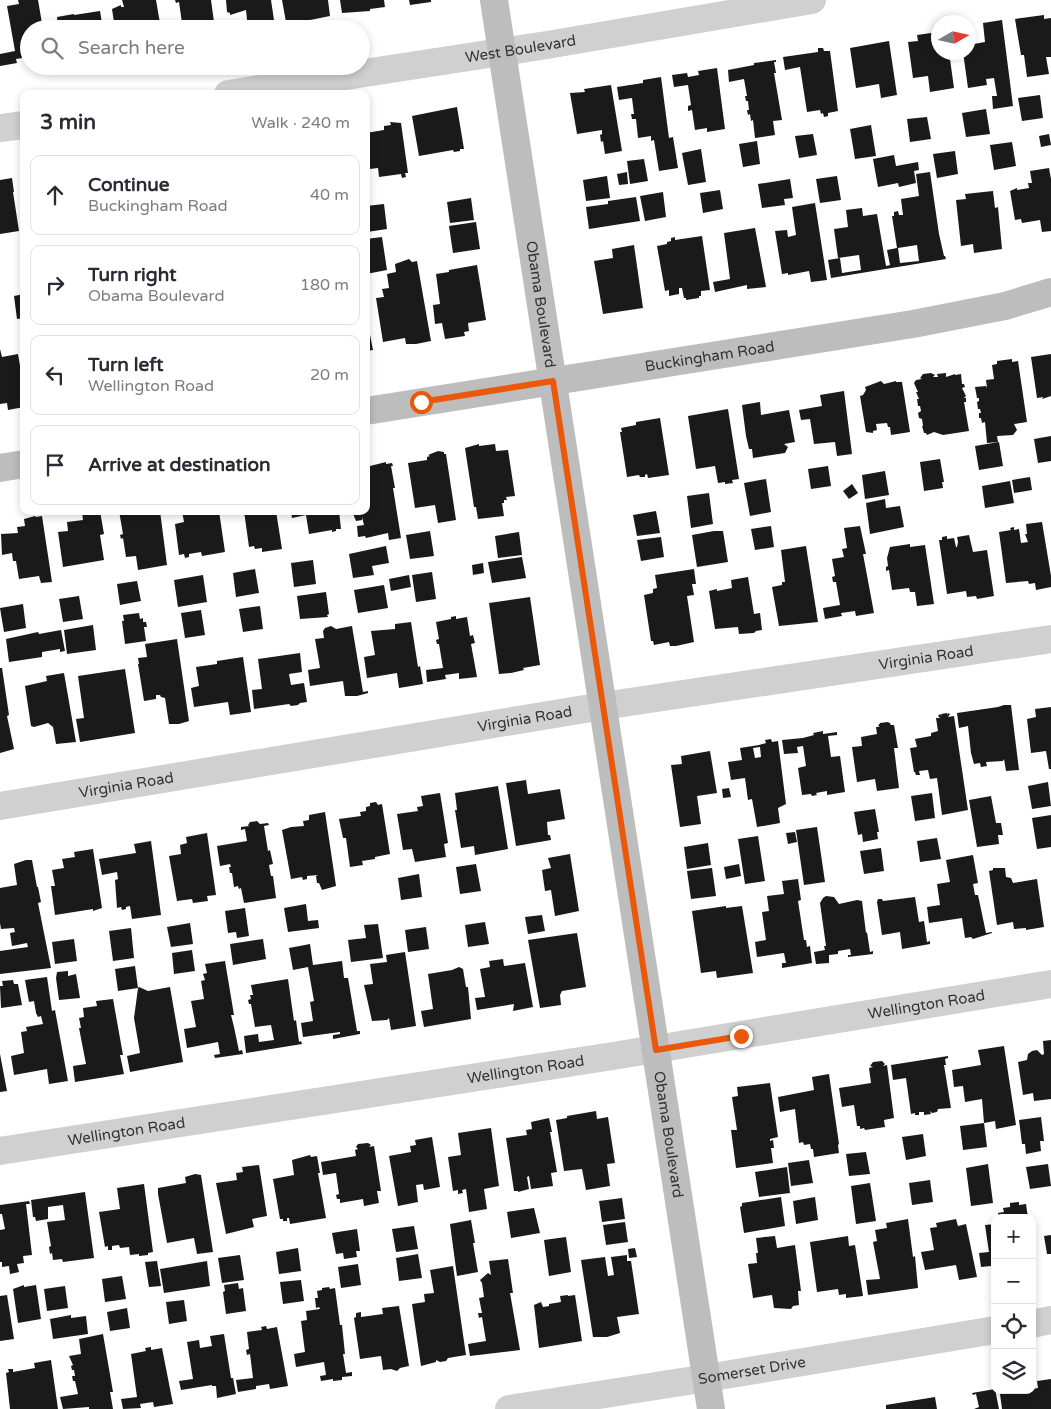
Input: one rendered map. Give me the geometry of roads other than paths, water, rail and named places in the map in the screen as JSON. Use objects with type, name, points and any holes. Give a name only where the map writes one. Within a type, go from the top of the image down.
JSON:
[{"type":"main road","name":"Obama Boulevard","points":[[494,0],[711,1409]]},
{"type":"main road","name":"Buckingham Road","points":[[370,410],[913,324],[1005,306],[1051,292]]},
{"type":"main road","points":[[0,468],[20,465]]},
{"type":"street","name":"West Boulevard","points":[[370,72],[812,0]]},
{"type":"street","name":"West Boulevard","points":[[254,90],[352,75]]},
{"type":"street","points":[[0,128],[20,126]]},
{"type":"street","name":"Virginia Road","points":[[0,806],[603,706],[1051,639]]},
{"type":"street","name":"Wellington Road","points":[[0,1151],[656,1050],[1051,984]]},
{"type":"street","points":[[1036,1323],[1051,1320]]},
{"type":"street","name":"Somerset Drive","points":[[510,1409],[991,1331]]}]
